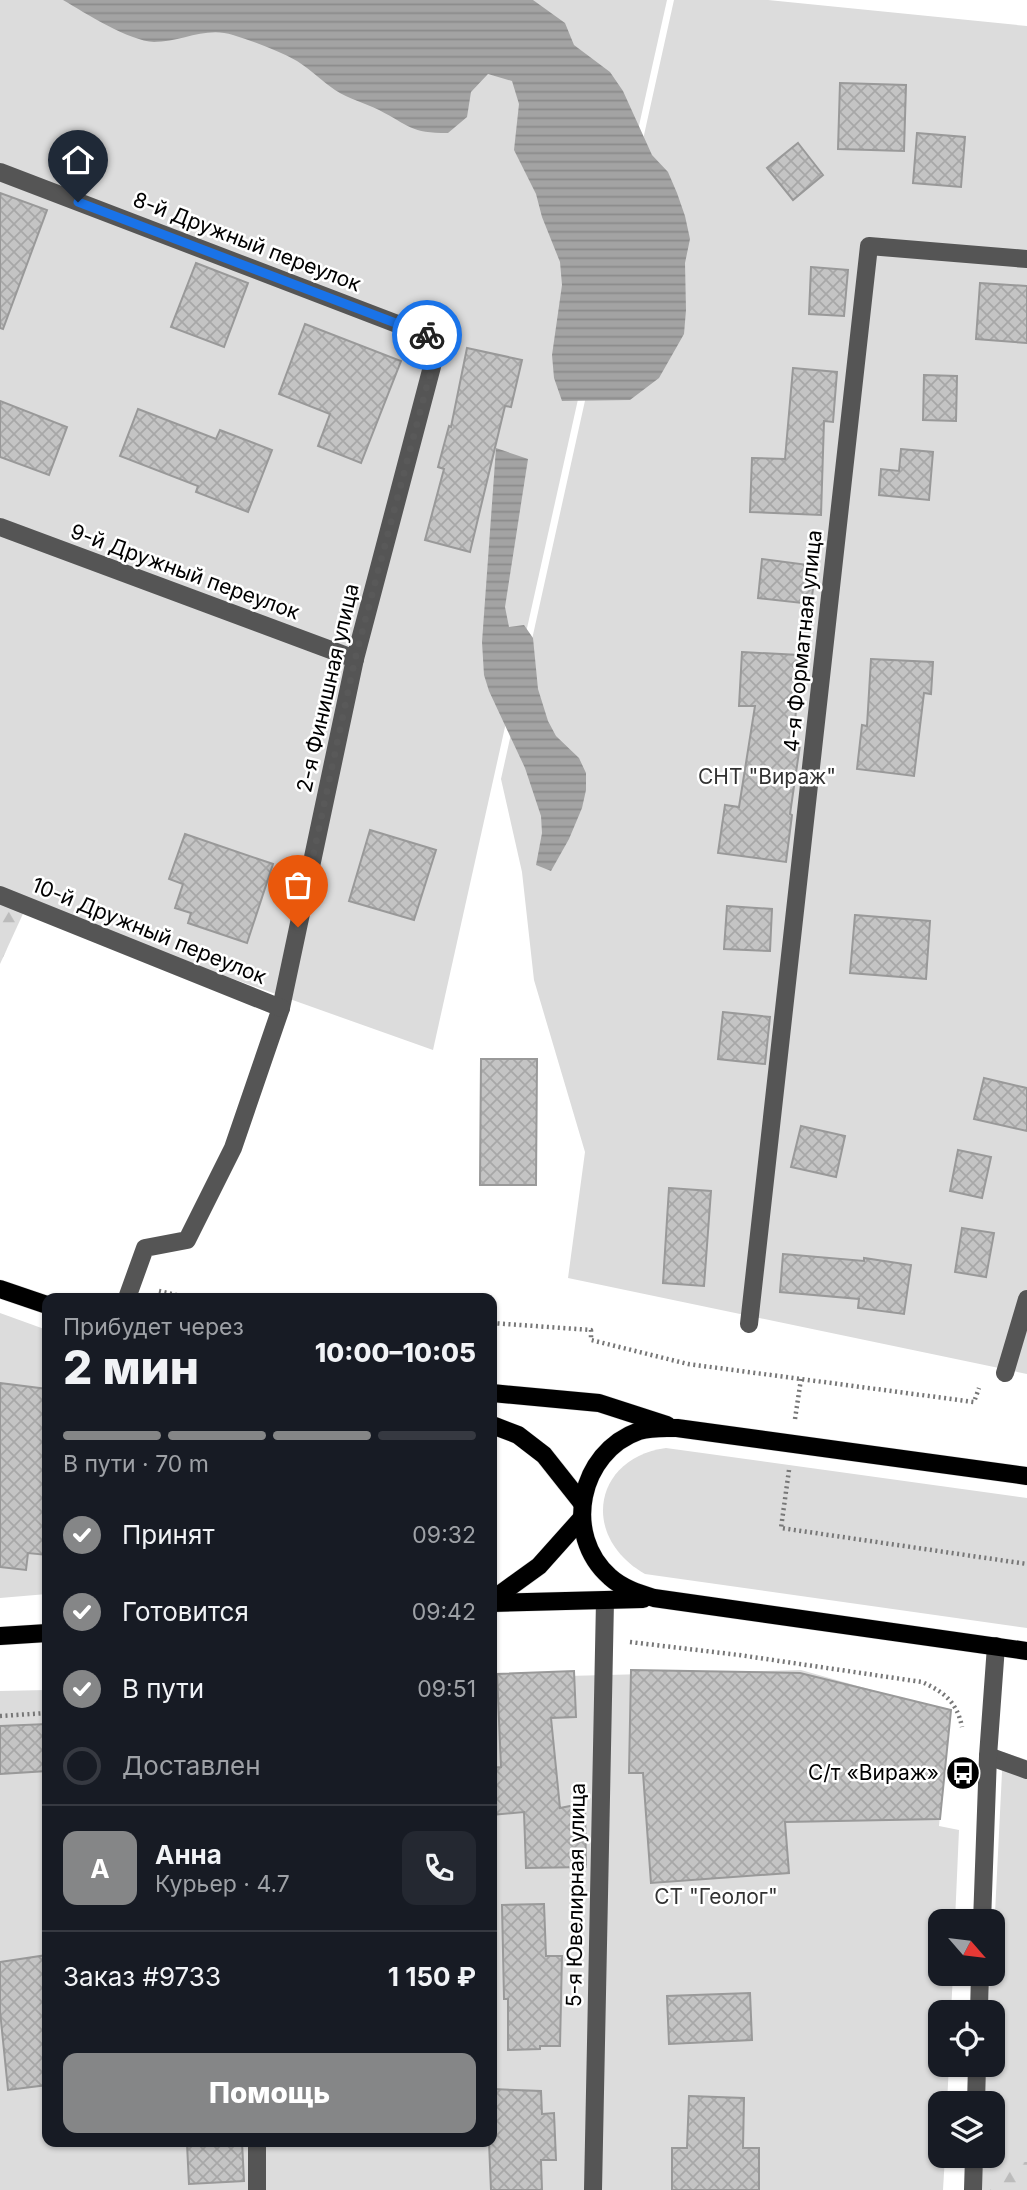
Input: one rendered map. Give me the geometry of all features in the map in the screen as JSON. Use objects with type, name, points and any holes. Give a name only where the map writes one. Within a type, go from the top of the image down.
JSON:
[{"type":"main road","points":[[0,1289],[42,1303]]},
{"type":"main road","points":[[497,1393],[599,1403],[677,1428],[1027,1476]]},
{"type":"main road","points":[[497,1428],[518,1435],[544,1455],[582,1511],[588,1547],[598,1565],[611,1578],[630,1590],[654,1598],[1027,1651]]},
{"type":"main road","points":[[497,1598],[539,1566],[582,1511],[593,1470],[613,1446],[639,1431],[677,1428]]},
{"type":"main road","points":[[497,1602],[654,1598]]},
{"type":"main road","points":[[0,1636],[42,1633]]},
{"type":"street","name":"8-й Дружный переулок","points":[[0,172],[439,340]]},
{"type":"street","name":"4-я Форматная улица","points":[[749,1324],[869,246],[1027,260]]},
{"type":"street","name":"2-я Финишная улица","points":[[129,1293],[145,1248],[187,1241],[233,1148],[281,1008],[355,659],[439,340]]},
{"type":"street","name":"9-й Дружный переулок","points":[[0,527],[355,659]]},
{"type":"street","name":"10-й Дружный переулок","points":[[0,895],[281,1008]]},
{"type":"street","points":[[1005,1373],[1027,1299]]},
{"type":"street","name":"5-я Ювелирная улица","points":[[593,2190],[605,1601]]},
{"type":"street","points":[[982,1909],[988,1750],[996,1646]]},
{"type":"street","points":[[988,1750],[1027,1770]]},
{"type":"street","points":[[257,2147],[257,2190]]},
{"type":"street","points":[[973,2190],[974,2168]]},
{"type":"path","points":[[159,1291],[168,1293]]},
{"type":"path","points":[[497,1323],[591,1329],[591,1340],[688,1364],[974,1402],[979,1388]]},
{"type":"path","points":[[801,1379],[780,1528],[1027,1564]]},
{"type":"path","points":[[604,1661],[609,1645],[617,1641],[637,1642],[922,1682],[942,1691],[954,1703],[960,1715],[963,1744],[988,1750]]},
{"type":"path","points":[[0,1716],[42,1713]]},
{"type":"green space","points":[[0,0],[667,0],[433,1050],[0,896]]},
{"type":"green space","name":"СНТ \"Вираж\"","points":[[674,0],[768,0],[1027,26],[1027,1374],[568,1278],[585,1152],[534,980],[522,872],[501,779]]},
{"type":"green space","points":[[0,896],[27,905],[0,964]]},
{"type":"green space","points":[[0,1313],[42,1328],[42,1594],[0,1598]]},
{"type":"green space","points":[[666,1448],[1027,1498],[1027,1628],[645,1574],[624,1558],[611,1540],[604,1521],[604,1501],[610,1483],[623,1467],[641,1455]]},
{"type":"green space","name":"СТ \"Геолог\"","points":[[801,1670],[950,1712],[939,1826],[959,1830],[956,1909],[928,1909],[928,1986],[952,1986],[952,2000],[928,2000],[928,2077],[948,2077],[948,2091],[928,2091],[928,2168],[944,2168],[943,2190],[0,2190],[0,1691],[42,1690],[42,2147],[497,2147],[497,1678]]},
{"type":"green space","points":[[1003,1752],[1027,1760],[1027,2162],[1005,2162],[1005,2091],[984,2091],[984,2077],[1005,2077],[1005,2000],[989,2000],[989,1986],[1005,1986],[1005,1909],[995,1909]]},
{"type":"green space","points":[[1005,2162],[1027,2162],[1027,2190],[979,2190],[979,2168],[1005,2168]]},
{"type":"shaded area","points":[[63,0],[533,0],[565,23],[574,45],[610,72],[623,91],[652,155],[668,172],[685,216],[690,239],[685,263],[684,334],[659,378],[630,400],[562,401],[554,378],[552,355],[562,285],[560,262],[536,194],[514,150],[519,104],[512,81],[488,74],[471,92],[467,117],[448,133],[426,132],[411,128],[340,93],[297,61],[258,43],[213,32],[164,41],[144,40],[107,25]]},
{"type":"shaded area","points":[[496,448],[528,459],[505,607],[509,627],[524,625],[533,638],[538,689],[548,721],[556,736],[579,758],[586,773],[582,808],[551,871],[536,865],[542,833],[541,816],[525,768],[484,675],[482,642]]},
{"type":"building","points":[[840,83],[906,85],[904,151],[838,149]]},
{"type":"building","points":[[917,133],[965,137],[961,187],[913,183]]},
{"type":"building","points":[[798,143],[823,175],[793,200],[767,168]]},
{"type":"building","points":[[0,193],[47,210],[3,329],[0,328]]},
{"type":"building","points":[[196,263],[248,283],[224,347],[171,327]]},
{"type":"building","points":[[811,267],[848,270],[844,316],[809,314]]},
{"type":"building","points":[[980,283],[1027,286],[1027,343],[976,339]]},
{"type":"building","points":[[305,324],[401,361],[361,463],[318,446],[330,414],[279,394]]},
{"type":"building","points":[[467,348],[522,360],[511,407],[505,406],[470,552],[425,540],[444,469],[438,467],[449,426],[451,427]]},
{"type":"building","points":[[793,368],[837,372],[833,422],[824,421],[821,515],[750,512],[752,458],[785,459]]},
{"type":"building","points":[[924,375],[957,376],[956,421],[923,420]]},
{"type":"building","points":[[0,401],[67,427],[49,475],[0,457]]},
{"type":"building","points":[[138,409],[216,439],[220,430],[272,450],[248,512],[196,492],[198,486],[120,456]]},
{"type":"building","points":[[901,449],[933,452],[929,500],[879,495],[881,469],[899,471]]},
{"type":"building","points":[[762,559],[816,566],[811,604],[758,598]]},
{"type":"building","points":[[742,652],[799,655],[794,744],[800,745],[786,862],[718,853],[725,805],[739,807],[755,706],[739,706]]},
{"type":"building","points":[[871,659],[933,662],[931,694],[924,693],[914,776],[857,769],[862,725],[867,726]]},
{"type":"building","points":[[370,830],[436,850],[414,920],[349,901]]},
{"type":"building","points":[[185,834],[273,864],[247,943],[188,923],[191,913],[175,908],[183,884],[169,879]]},
{"type":"building","points":[[727,906],[772,909],[770,951],[724,949]]},
{"type":"building","points":[[855,915],[930,921],[926,979],[850,973]]},
{"type":"building","points":[[723,1012],[770,1017],[765,1064],[718,1059]]},
{"type":"building","points":[[481,1059],[537,1059],[536,1185],[480,1185]]},
{"type":"building","points":[[984,1078],[1027,1088],[1027,1131],[974,1119]]},
{"type":"building","points":[[801,1126],[845,1136],[836,1177],[791,1167]]},
{"type":"building","points":[[958,1150],[991,1157],[982,1198],[950,1191]]},
{"type":"building","points":[[669,1188],[711,1191],[704,1286],[663,1283]]},
{"type":"building","points":[[962,1228],[994,1233],[986,1277],[955,1272]]},
{"type":"building","points":[[783,1254],[864,1261],[864,1258],[911,1265],[904,1314],[858,1308],[859,1299],[780,1292]]},
{"type":"building","points":[[0,1383],[42,1388],[42,1554],[28,1553],[26,1570],[0,1567]]},
{"type":"building","points":[[631,1670],[800,1673],[951,1710],[940,1819],[785,1822],[789,1873],[651,1883],[643,1773],[629,1773]]},
{"type":"building","points":[[574,1671],[576,1717],[551,1718],[560,1808],[585,1803],[586,1867],[526,1868],[524,1812],[497,1815],[497,1767],[501,1767],[497,1674]]},
{"type":"building","points":[[42,1724],[42,1771],[0,1774],[0,1726]]},
{"type":"building","points":[[544,1904],[546,1956],[562,1956],[560,2046],[508,2050],[508,1999],[504,1999],[502,1905]]},
{"type":"building","points":[[42,1956],[42,2086],[8,2090],[0,2011],[0,1962]]},
{"type":"building","points":[[750,1993],[752,2040],[669,2044],[667,1996]]},
{"type":"building","points":[[497,2089],[541,2091],[542,2114],[554,2113],[556,2160],[541,2160],[542,2190],[491,2190],[489,2147],[497,2147]]},
{"type":"building","points":[[689,2096],[744,2098],[743,2148],[759,2148],[759,2190],[672,2190],[672,2148],[687,2148]]},
{"type":"building","points":[[187,2147],[242,2147],[244,2181],[189,2184]]},
{"type":"way so far","points":[[298,927],[355,659],[439,340],[427,335]]},
{"type":"place","name":"С/т «Вираж»","points":[[963,1773]]},
{"type":"route","points":[[78,202],[427,335]]}]
